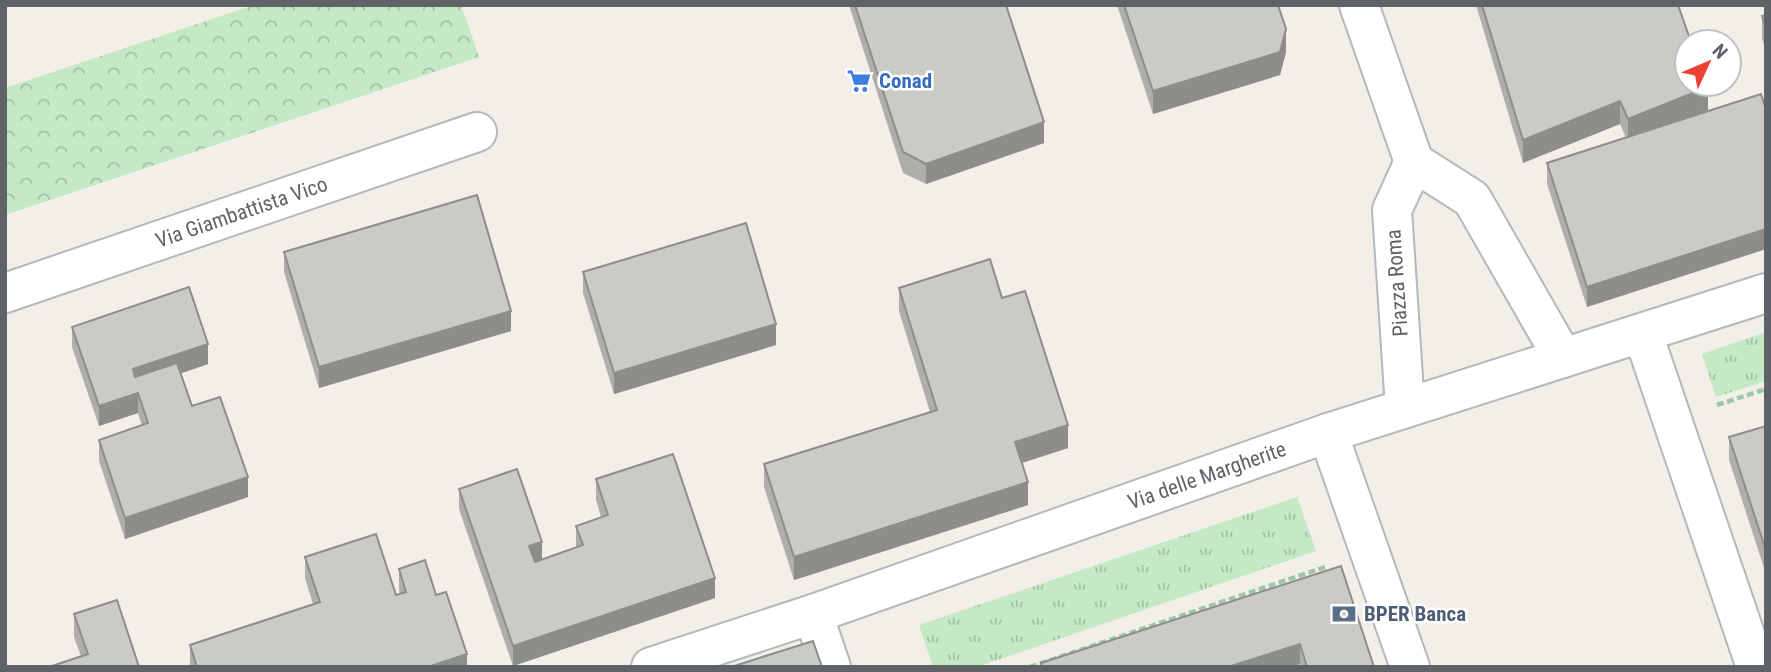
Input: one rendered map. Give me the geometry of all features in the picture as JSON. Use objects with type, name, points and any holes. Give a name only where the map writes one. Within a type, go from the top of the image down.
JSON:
[{"type":"street","points":[[1359,5],[1414,162],[1472,199],[1563,358]]},
{"type":"street","name":"Via Giambattista Vico","points":[[5,293],[477,132]]},
{"type":"street","name":"Piazza Roma","points":[[1405,408],[1392,210],[1414,162]]},
{"type":"street","name":"Via delle Margherite","points":[[651,667],[813,614],[1328,433],[1766,293]]},
{"type":"street","points":[[1643,334],[1756,667]]},
{"type":"street","points":[[1328,433],[1410,667]]},
{"type":"street","points":[[813,614],[831,667]]},
{"type":"path","points":[[1705,409],[1766,389]]},
{"type":"path","points":[[1030,667],[1339,562]]},
{"type":"green space","points":[[254,5],[461,5],[479,57],[5,215],[5,88]]},
{"type":"green space","points":[[1766,332],[1766,381],[1716,397],[1702,354]]},
{"type":"green space","points":[[1297,497],[1316,551],[977,667],[933,667],[919,625]]},
{"type":"building","points":[[855,5],[1006,5],[1044,122],[926,164],[903,152]]},
{"type":"building","points":[[1124,5],[1278,5],[1286,29],[1280,52],[1153,91]]},
{"type":"building","points":[[1482,5],[1678,5],[1686,28],[1673,28],[1673,98],[1680,98],[1628,119],[1620,101],[1523,140]]},
{"type":"building","points":[[1761,94],[1766,110],[1766,229],[1587,287],[1547,163]]},
{"type":"building","points":[[477,195],[511,311],[319,367],[284,252]]},
{"type":"building","points":[[746,223],[776,324],[614,373],[583,272]]},
{"type":"building","points":[[990,259],[1002,298],[1025,291],[1068,425],[1015,442],[1028,482],[794,557],[764,464],[937,410],[899,288]]},
{"type":"building","points":[[189,287],[208,344],[133,369],[135,377],[177,363],[192,406],[220,397],[248,477],[125,518],[99,440],[148,423],[138,393],[99,406],[72,327]]},
{"type":"building","points":[[1766,426],[1766,551],[1729,437]]},
{"type":"building","points":[[673,454],[715,578],[513,646],[459,489],[517,469],[542,542],[529,546],[535,562],[583,545],[576,526],[608,515],[596,479]]},
{"type":"building","points":[[376,534],[396,595],[406,592],[399,569],[425,560],[436,595],[446,592],[467,654],[428,667],[197,667],[190,645],[320,602],[305,557]]},
{"type":"building","points":[[1341,566],[1374,667],[1307,667],[1300,644],[1228,667],[1042,667],[1041,663]]},
{"type":"building","points":[[117,600],[139,667],[49,667],[88,654],[74,614]]},
{"type":"building","points":[[813,641],[822,667],[731,667]]},
{"type":"place","name":"Conad","points":[[859,81]]},
{"type":"place","name":"BPER Banca","points":[[1344,614]]}]
